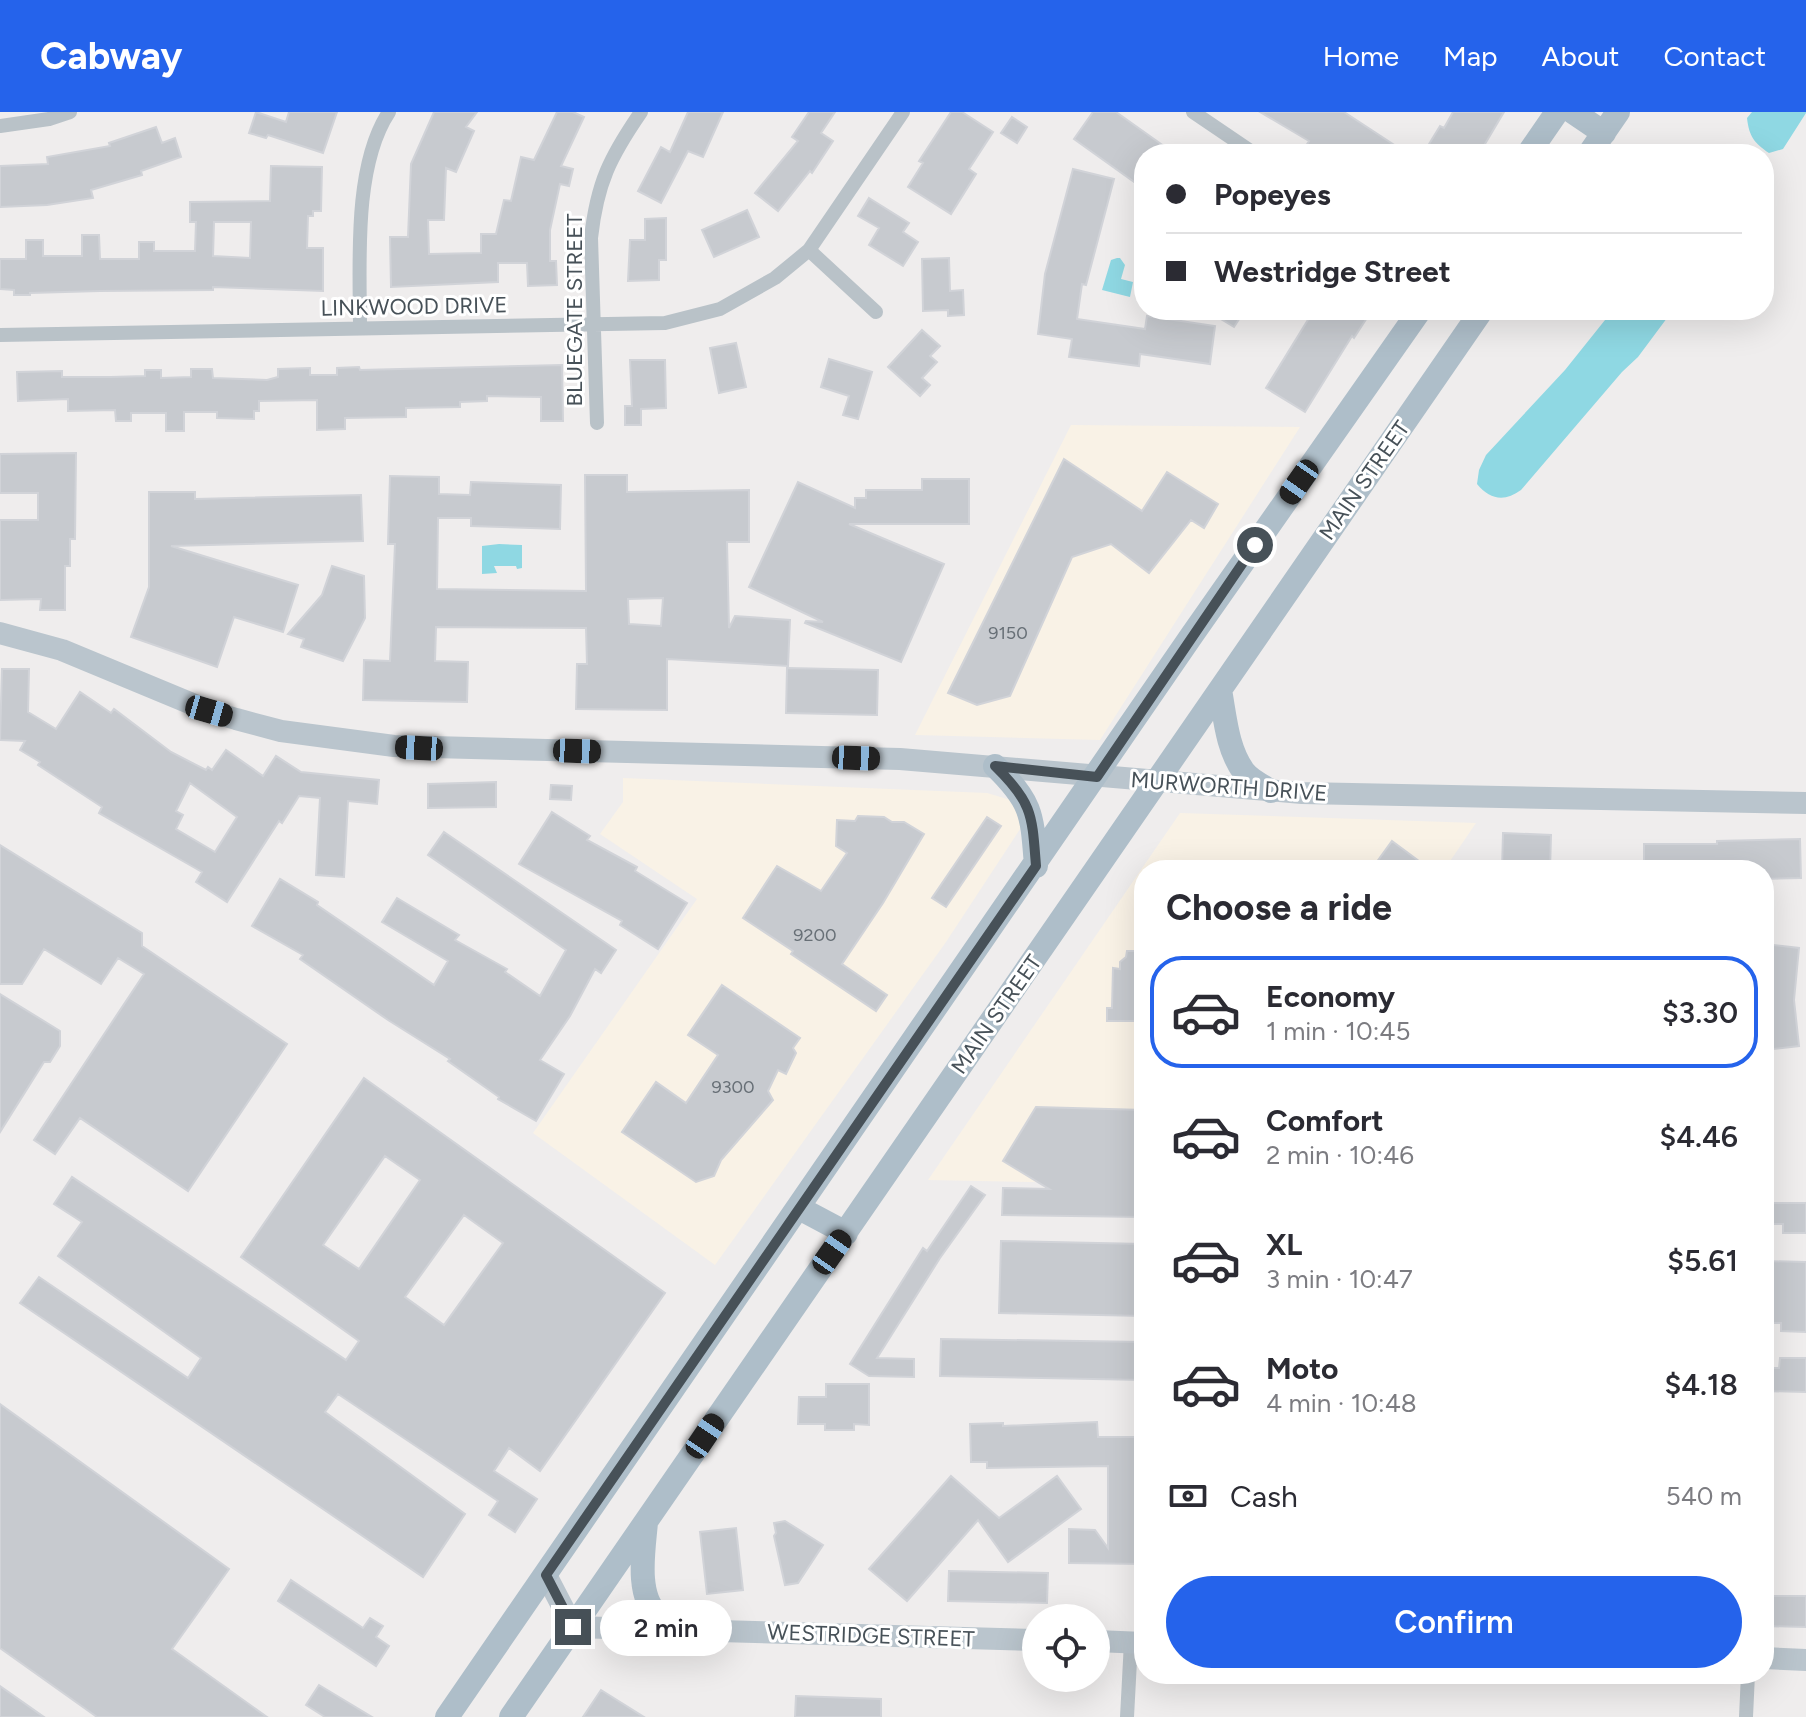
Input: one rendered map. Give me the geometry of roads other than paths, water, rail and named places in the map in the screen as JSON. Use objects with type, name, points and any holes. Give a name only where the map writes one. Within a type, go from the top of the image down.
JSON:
[{"type":"main road","points":[[1535,144],[1557,112]]},
{"type":"main road","points":[[1573,112],[1604,133]]},
{"type":"main road","points":[[1596,144],[1618,112]]},
{"type":"main road","points":[[447,1717],[1036,866],[1192,635],[1413,320]]},
{"type":"main road","name":"MAIN STREET","points":[[511,1717],[1474,320]]},
{"type":"main road","points":[[1220,690],[1235,756],[1245,774],[1271,791]]},
{"type":"main road","points":[[995,766],[1018,788],[1029,809],[1036,866]]},
{"type":"main road","points":[[799,1208],[846,1233]]},
{"type":"main road","points":[[646,1522],[642,1582],[648,1600],[658,1615],[694,1631]]},
{"type":"street","points":[[0,126],[49,119],[70,112]]},
{"type":"street","points":[[360,328],[360,224],[364,191],[372,151],[389,112]]},
{"type":"street","name":"BLUEGATE STREET","points":[[597,423],[591,238],[594,209],[603,175],[618,145],[641,112]]},
{"type":"street","name":"LINKWOOD DRIVE","points":[[0,335],[665,323],[720,309],[775,278],[809,250],[903,112]]},
{"type":"street","points":[[1193,112],[1240,144]]},
{"type":"street","points":[[809,250],[876,312]]},
{"type":"street","name":"MURWORTH DRIVE","points":[[0,633],[62,650],[209,711],[281,731],[419,748],[900,759],[1271,791],[1806,803]]},
{"type":"street","points":[[546,1575],[573,1627]]},
{"type":"street","name":"WESTRIDGE STREET","points":[[573,1627],[1022,1640]]},
{"type":"street","points":[[1110,1642],[1134,1643]]},
{"type":"street","points":[[1774,1658],[1806,1660]]},
{"type":"street","points":[[1127,1717],[1134,1665]]},
{"type":"street","points":[[1746,1717],[1748,1684]]},
{"type":"water","points":[[1752,112],[1806,112],[1783,149],[1774,152],[1774,144],[1756,142],[1747,118]]},
{"type":"water","points":[[1117,258],[1125,265],[1121,279],[1133,282],[1130,297],[1102,290],[1111,260]]},
{"type":"water","points":[[1605,320],[1666,320],[1638,357],[1521,490],[1503,498],[1487,493],[1477,484],[1486,455],[1565,370]]},
{"type":"water","points":[[522,545],[522,568],[494,566],[497,573],[482,574],[482,546]]}]
